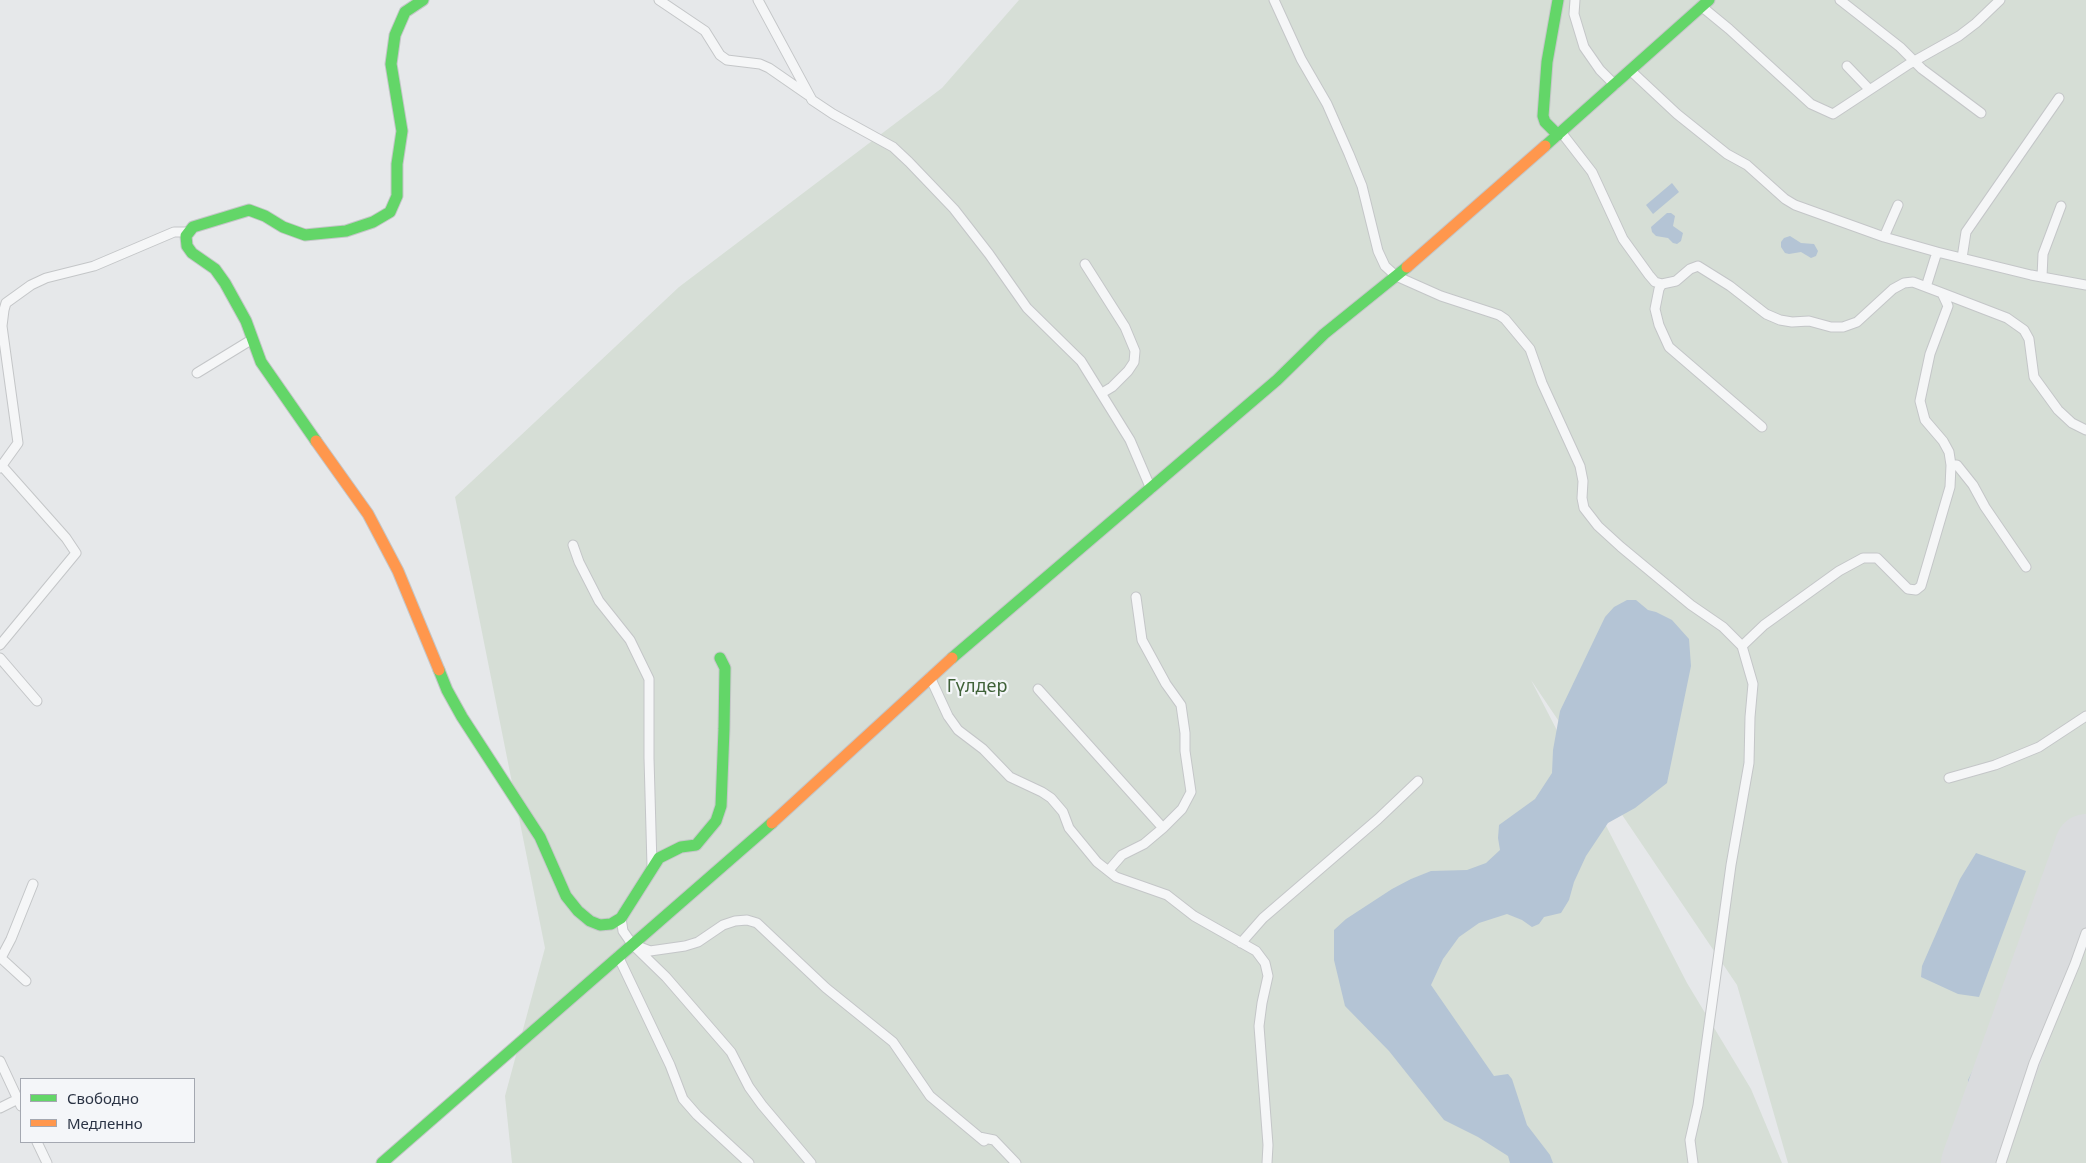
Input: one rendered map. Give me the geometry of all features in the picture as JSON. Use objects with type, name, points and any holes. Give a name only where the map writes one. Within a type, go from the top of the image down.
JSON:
[{"type":"main road","points":[[423,0],[405,12],[395,35],[391,64],[402,131],[397,164],[398,196],[390,212],[374,222],[346,231],[305,235],[282,227],[265,216],[249,210],[193,227],[188,232],[188,246],[192,253],[215,269],[225,283],[246,320],[261,362],[368,514],[398,571],[447,690],[462,717],[540,837],[566,896],[578,911],[590,921],[600,925],[611,924],[621,918],[652,866],[659,858],[681,847],[696,845],[716,821],[721,806],[720,783],[724,729],[725,668],[720,658]]},
{"type":"main road","points":[[1558,0],[1547,62],[1543,116],[1545,122],[1560,134]]},
{"type":"main road","points":[[382,1163],[756,838],[930,677],[1277,380],[1324,334],[1396,276],[1560,134],[1705,3]]},
{"type":"street","points":[[659,0],[705,31],[720,55],[727,60],[760,64],[770,68],[833,114],[893,147],[909,162],[954,209],[989,254],[1026,308],[1081,361],[1130,440],[1151,489]]},
{"type":"street","points":[[758,0],[808,96]]},
{"type":"street","points":[[1274,0],[1301,59],[1327,104],[1350,154],[1362,186],[1378,251],[1385,266],[1396,276],[1441,296],[1499,315],[1505,319],[1530,349],[1542,383],[1580,466],[1583,481],[1582,498],[1584,508],[1598,526],[1621,547],[1691,605],[1723,627],[1742,646],[1753,684],[1749,763],[1730,874],[1698,1105],[1690,1140],[1693,1163]]},
{"type":"street","points":[[1574,0],[1574,14],[1584,47],[1600,70],[1615,85]]},
{"type":"street","points":[[1840,0],[1900,47],[1922,69],[1982,113]]},
{"type":"street","points":[[1705,3],[1736,35],[1810,104],[1833,114],[1869,89],[1970,28],[2000,0]]},
{"type":"street","points":[[1847,66],[1869,89]]},
{"type":"street","points":[[1631,71],[1677,114],[1727,154],[1748,165],[1785,199],[1808,211],[1884,238],[2042,277],[2086,285]]},
{"type":"street","points":[[1962,258],[1966,232],[2059,98]]},
{"type":"street","points":[[1560,134],[1592,172],[1623,239],[1655,282],[1662,284],[1676,281],[1690,269],[1698,266],[1730,286],[1766,314],[1780,320],[1792,322],[1809,320],[1831,328],[1843,328],[1857,322],[1893,289],[1904,283],[1914,282],[2006,318],[2024,330],[2029,340],[2034,377],[2058,410],[2072,423],[2086,430]]},
{"type":"street","points":[[1884,238],[1898,205]]},
{"type":"street","points":[[2042,277],[2043,254],[2061,206]]},
{"type":"street","points":[[0,645],[76,553],[66,538],[1,467],[18,443],[2,326],[6,303],[30,284],[94,266],[174,232],[188,232]]},
{"type":"street","points":[[1926,287],[1937,252]]},
{"type":"street","points":[[1085,264],[1126,326],[1136,350],[1134,362],[1128,371],[1112,387],[1102,393]]},
{"type":"street","points":[[1662,284],[1655,310],[1659,325],[1669,347],[1762,427]]},
{"type":"street","points":[[1742,646],[1764,625],[1839,571],[1863,558],[1877,558],[1908,590],[1916,590],[1921,586],[1950,487],[1951,465],[1949,452],[1925,420],[1920,401],[1930,354],[1948,306],[1942,294]]},
{"type":"street","points":[[197,373],[252,340]]},
{"type":"street","points":[[1951,465],[1957,465],[1973,485],[1985,507],[2026,567]]},
{"type":"street","points":[[573,545],[578,562],[599,601],[630,640],[649,679],[648,758],[652,866]]},
{"type":"street","points":[[1109,870],[1122,856],[1144,844],[1163,828],[1182,809],[1191,792],[1181,705],[1166,684],[1142,640],[1136,597]]},
{"type":"street","points":[[0,658],[37,701]]},
{"type":"street","points":[[930,677],[948,716],[958,730],[984,749],[1010,777],[1051,798],[1062,812],[1069,828],[1097,862],[1116,877],[1167,894],[1194,916],[1256,951],[1265,963],[1268,976],[1259,1026],[1268,1145],[1267,1163]]},
{"type":"street","points":[[1038,689],[1163,828]]},
{"type":"street","points":[[1949,778],[1995,765],[2039,748],[2083,718],[2086,729]]},
{"type":"street","points":[[1241,943],[1263,918],[1378,820],[1418,781]]},
{"type":"street","points":[[26,981],[0,958],[11,939],[33,884]]},
{"type":"street","points":[[621,918],[623,931],[632,944],[666,977],[731,1052],[749,1086],[762,1105],[811,1163]]},
{"type":"street","points":[[632,944],[650,951],[668,949],[698,942],[724,925],[735,921],[747,920],[757,923],[826,988],[893,1042],[930,1096],[981,1139],[994,1140],[1016,1163]]},
{"type":"street","points":[[2002,1163],[2034,1064],[2086,933]]},
{"type":"street","points":[[618,956],[650,1021],[683,1099],[697,1115],[749,1163]]},
{"type":"street","points":[[0,1061],[20,1102],[0,1108]]},
{"type":"street","points":[[37,1143],[47,1163]]},
{"type":"green space","name":"Гүлдер","points":[[1019,0],[2086,0],[2086,1163],[1788,1163],[1737,985],[1531,680],[1687,983],[1751,1089],[1782,1163],[512,1163],[505,1096],[545,948],[455,497],[679,287],[942,88]]},
{"type":"water","points":[[1672,183],[1679,192],[1653,214],[1646,205]]},
{"type":"water","points":[[1667,213],[1675,216],[1673,226],[1683,233],[1681,241],[1677,244],[1668,238],[1656,236],[1652,232],[1651,227]]},
{"type":"water","points":[[1790,236],[1801,243],[1814,244],[1818,251],[1816,256],[1811,258],[1801,252],[1785,253],[1781,247],[1781,242],[1784,238]]},
{"type":"water","points":[[1627,600],[1636,600],[1648,610],[1672,620],[1689,639],[1691,666],[1667,783],[1635,808],[1608,823],[1586,856],[1574,882],[1569,900],[1561,913],[1544,917],[1539,924],[1532,927],[1522,920],[1507,914],[1479,923],[1459,937],[1443,959],[1431,985],[1494,1076],[1508,1074],[1512,1079],[1527,1125],[1550,1155],[1553,1163],[1510,1163],[1508,1156],[1478,1137],[1444,1120],[1389,1051],[1345,1006],[1334,960],[1334,930],[1346,919],[1411,879],[1431,871],[1467,870],[1486,863],[1500,850],[1498,838],[1499,825],[1535,799],[1552,773],[1553,750],[1560,711],[1605,617],[1614,607]]},
{"type":"water","points":[[1976,853],[2026,871],[1979,997],[1958,994],[1921,977],[1922,966],[1960,879]]},
{"type":"water","points":[[1984,1048],[1994,1052],[1994,1055],[1977,1088],[1968,1086],[1968,1080]]},
{"type":"runway","points":[[1972,1163],[2086,845]]},
{"type":"traffic: fast","points":[[316,441],[261,362],[246,321],[225,283],[215,269],[192,253],[187,246],[186,236],[193,227],[249,210],[265,216],[283,227],[305,235],[346,231],[373,222],[390,212],[397,196],[397,164],[402,131],[391,64],[395,35],[405,12],[423,0]]},
{"type":"traffic: fast","points":[[1558,0],[1547,62],[1543,116],[1545,122],[1558,135]]},
{"type":"traffic: fast","points":[[1545,146],[1709,0]]},
{"type":"traffic: fast","points":[[952,658],[1277,380],[1324,334],[1407,267]]},
{"type":"traffic: fast","points":[[439,670],[447,690],[462,717],[540,837],[566,896],[578,911],[590,921],[600,925],[611,924],[621,918],[659,858],[681,847],[696,845],[716,821],[721,806],[724,729],[725,668],[720,658]]},
{"type":"traffic: fast","points":[[382,1163],[772,823]]},
{"type":"traffic: slow","points":[[1407,267],[1545,146]]},
{"type":"traffic: slow","points":[[316,441],[368,514],[398,571],[439,670]]},
{"type":"traffic: slow","points":[[772,823],[952,658]]}]
